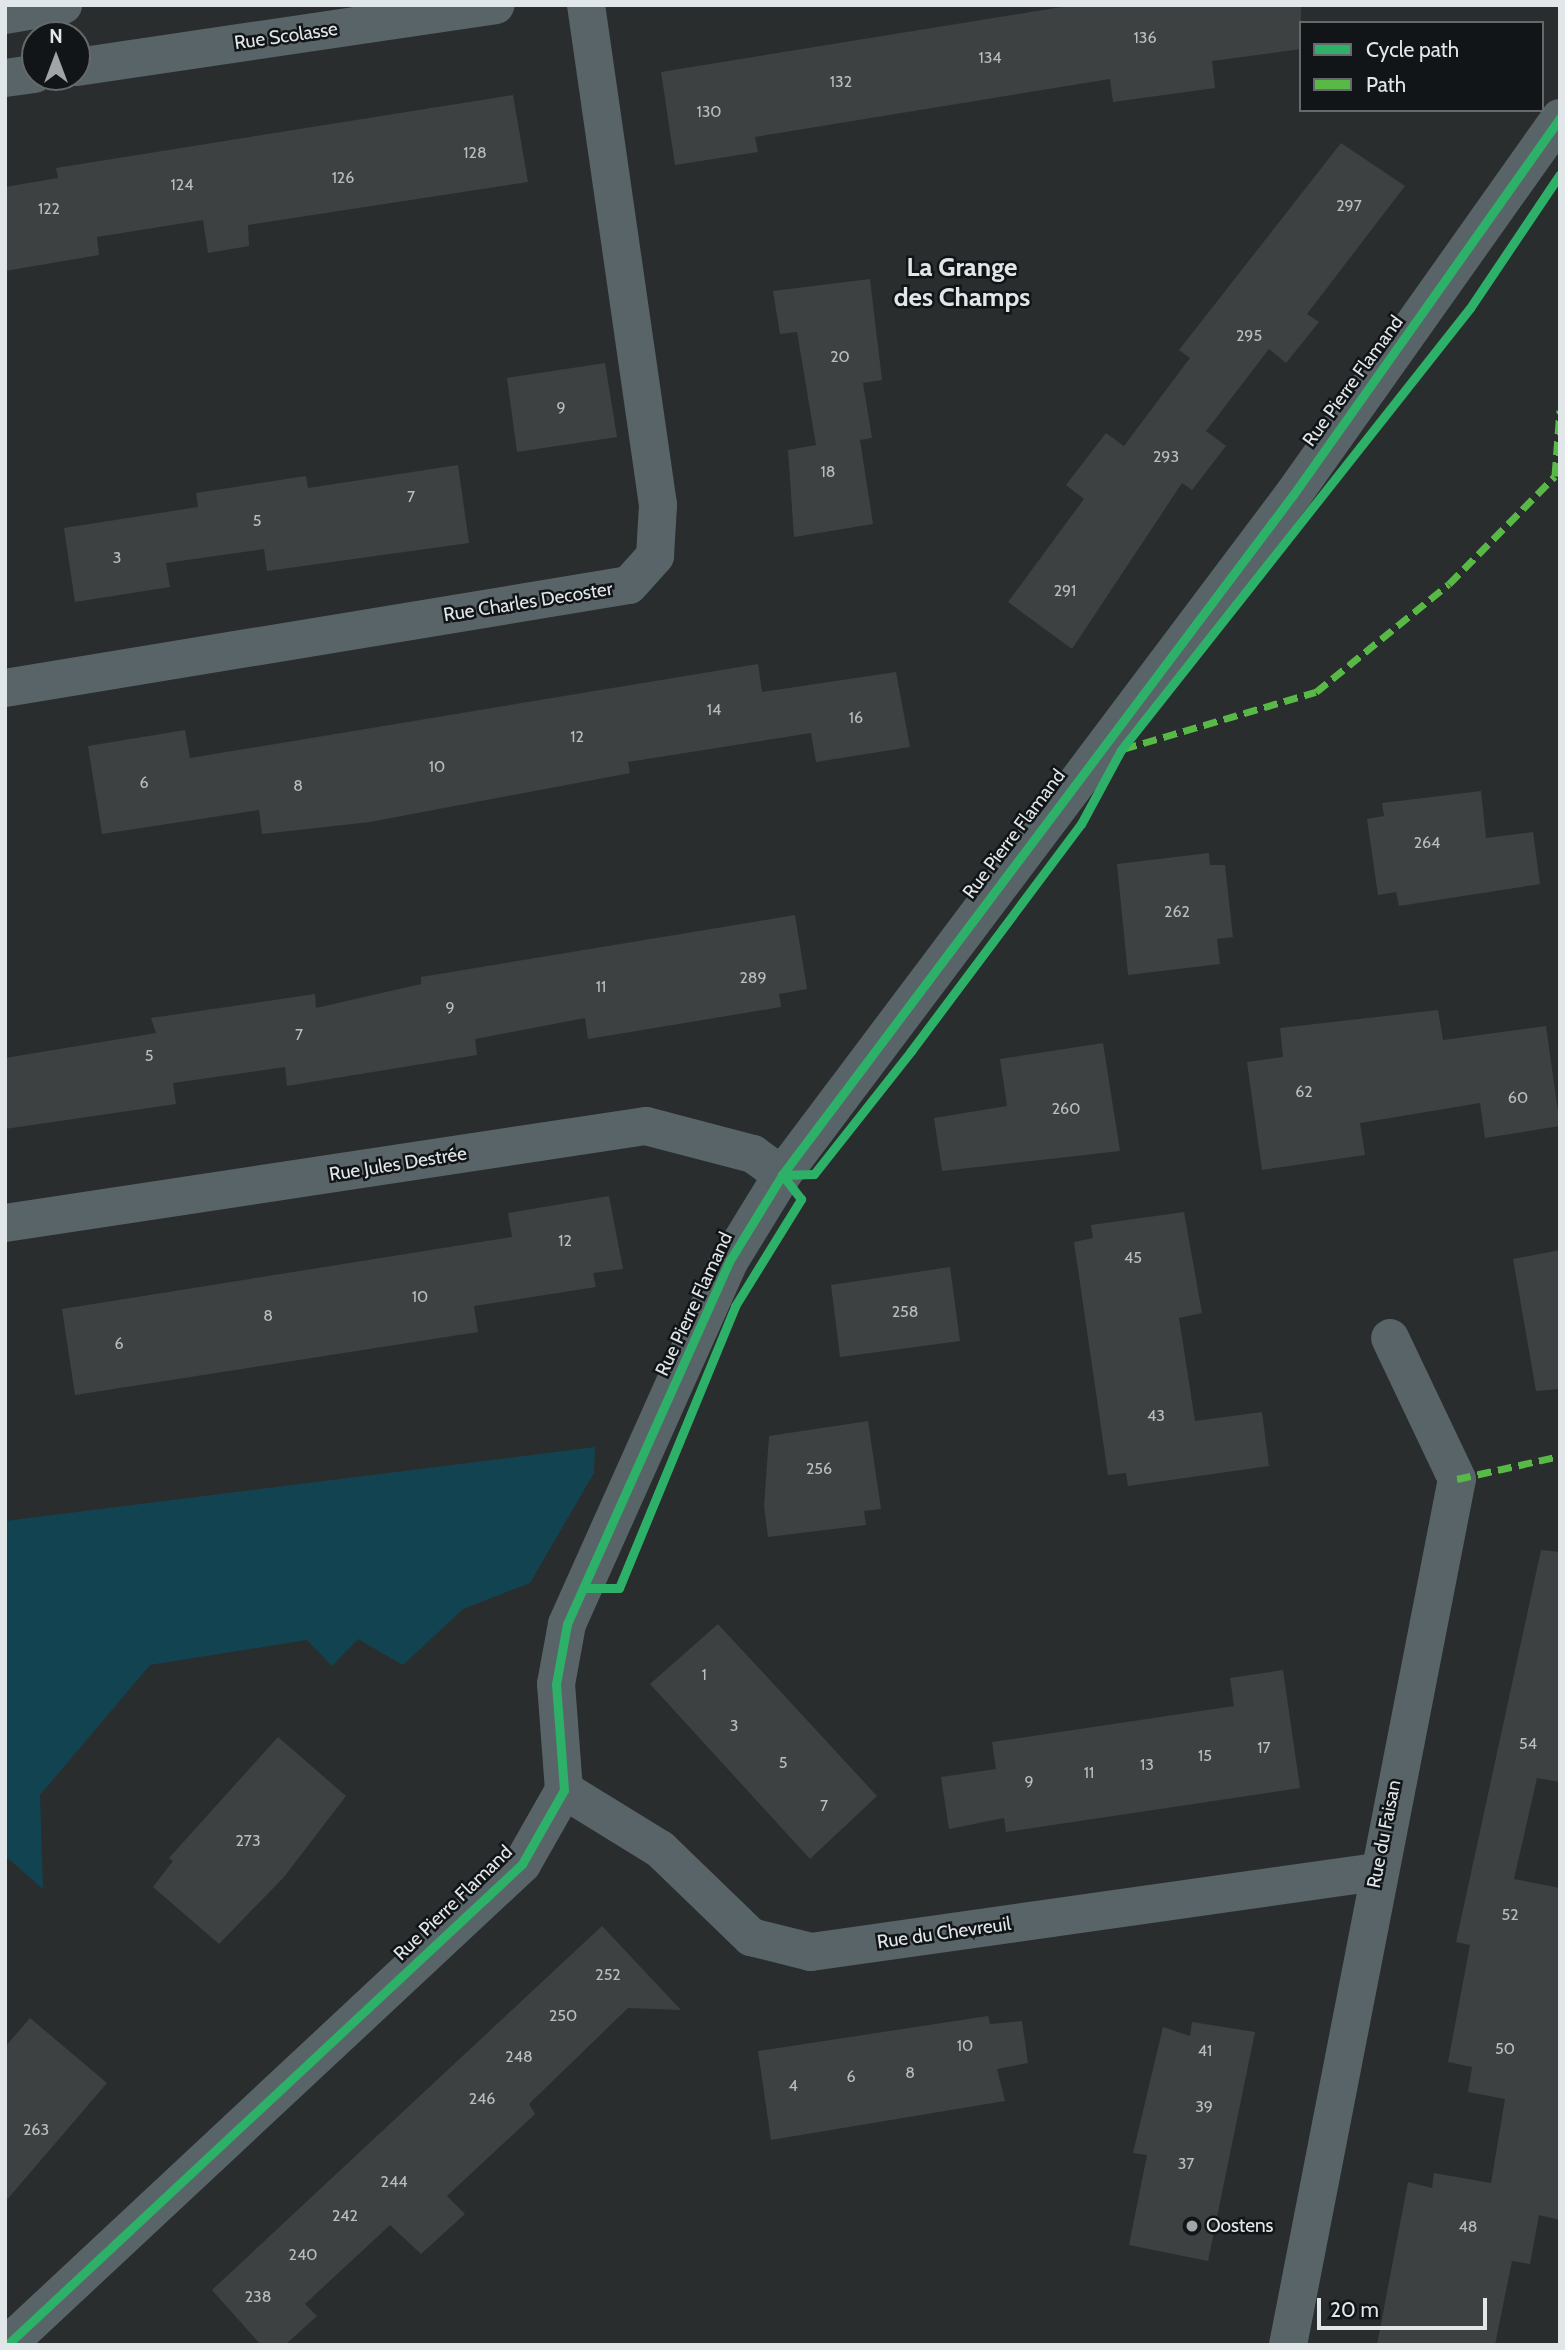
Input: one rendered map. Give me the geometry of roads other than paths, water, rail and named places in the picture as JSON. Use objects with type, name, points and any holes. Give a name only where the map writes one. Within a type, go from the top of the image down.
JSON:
[{"type":"street","points":[[5,15],[63,5]]},
{"type":"street","name":"Rue Scolasse","points":[[91,65],[495,5]]},
{"type":"street","name":"Rue Charles Decoster","points":[[5,688],[629,585],[655,556],[658,505],[586,5]]},
{"type":"street","name":"Rue Pierre Flamand","points":[[7,2345],[522,1864],[564,1790],[556,1685],[567,1624],[730,1260],[782,1175],[1293,495],[1560,118]]},
{"type":"street","name":"Rue Jules Destrée","points":[[5,1223],[646,1126],[753,1154],[782,1175]]},
{"type":"street","name":"Rue du Faisan","points":[[1288,2345],[1376,1872],[1457,1479],[1390,1338]]},
{"type":"street","name":"Rue du Chevreuil","points":[[564,1790],[660,1849],[751,1937],[811,1952],[1376,1872]]},
{"type":"place","name":"Oostens","points":[[1192,2226]]},
{"type":"district","name":"La Grange des Champs","points":[[962,283]]}]
